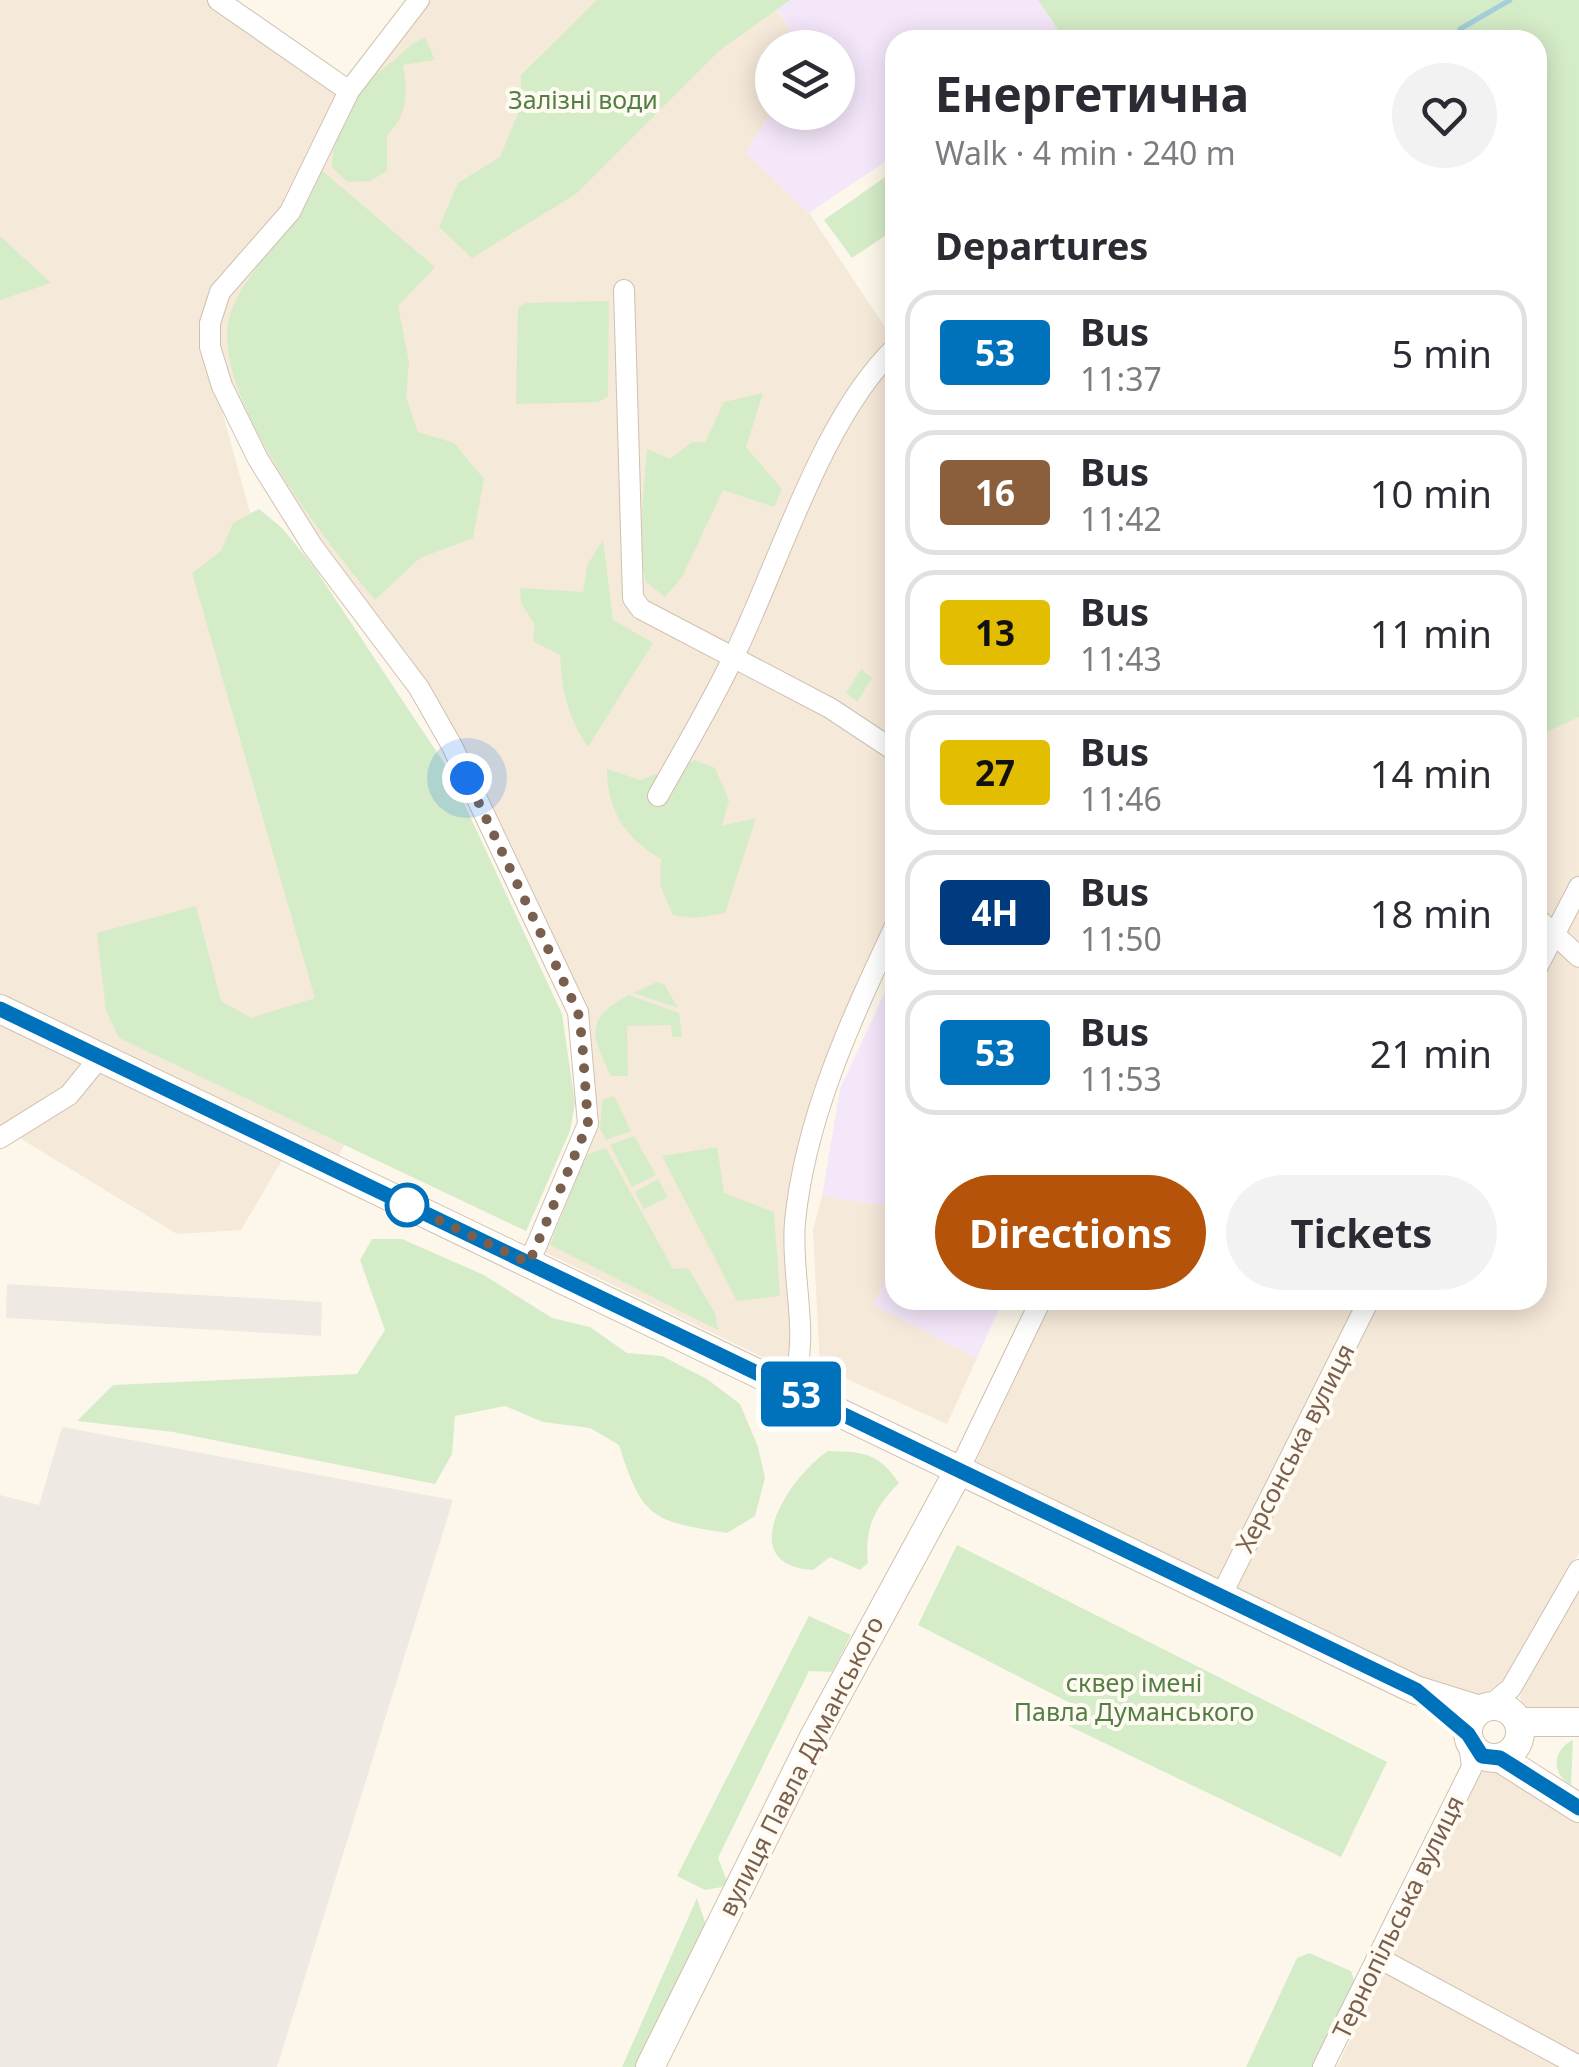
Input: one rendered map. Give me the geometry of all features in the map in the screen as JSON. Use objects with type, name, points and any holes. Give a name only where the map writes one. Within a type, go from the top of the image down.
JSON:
[{"type":"street","points":[[218,0],[348,91]]},
{"type":"street","points":[[419,0],[348,91],[290,212],[213,303],[210,348],[222,386],[258,459],[313,547],[419,688],[452,746],[578,1012],[588,1124],[529,1263]]},
{"type":"street","points":[[624,290],[633,598],[641,609],[830,708],[885,744]]},
{"type":"street","points":[[658,796],[733,659],[797,512],[854,397],[871,370],[885,357]]},
{"type":"street","points":[[1547,948],[1579,887]]},
{"type":"street","points":[[1547,927],[1579,958]]},
{"type":"street","points":[[791,1389],[801,1364],[795,1224],[806,1169],[827,1081],[885,949]]},
{"type":"street","points":[[0,1009],[1416,1690],[1491,1730],[1579,1808]]},
{"type":"street","points":[[0,1138],[69,1095],[100,1057]]},
{"type":"street","points":[[959,1470],[1035,1310]]},
{"type":"street","name":"Херсонська вулиця","points":[[1221,1596],[1365,1310]]},
{"type":"street","name":"вулиця Павла Думанського","points":[[650,2067],[814,1737],[959,1470]]},
{"type":"street","name":"Тернопільська вулиця","points":[[1323,2067],[1491,1730],[1579,1570]]},
{"type":"street","points":[[1491,1730],[1579,1722]]},
{"type":"street","points":[[1377,1957],[1579,2066]]},
{"type":"shaded area","points":[[0,0],[211,0],[343,91],[286,205],[210,290],[201,334],[396,1045],[338,1157],[0,998]]},
{"type":"shaded area","points":[[423,0],[786,0],[777,10],[789,30],[755,30],[755,130],[760,130],[747,153],[809,213],[885,327],[885,352],[860,378],[727,661],[885,749],[885,949],[794,1201],[795,1368],[779,1365],[542,1251],[595,1121],[586,1013],[453,739],[312,536],[228,383],[218,342],[218,315],[226,292],[295,213],[336,122]]},
{"type":"shaded area","points":[[790,0],[1038,0],[1058,30],[885,30],[885,162],[809,213],[746,153],[760,130],[855,130],[855,30],[789,30],[777,9]]},
{"type":"shaded area","points":[[885,365],[885,740],[738,656],[860,394]]},
{"type":"shaded area","points":[[1579,669],[1579,951],[1547,922],[1547,697]]},
{"type":"shaded area","points":[[1547,934],[1579,963],[1579,1553],[1506,1679],[1483,1695],[1451,1692],[976,1462],[1044,1310],[1547,1310]]},
{"type":"shaded area","points":[[885,992],[885,1205],[822,1196],[840,1089]]},
{"type":"shaded area","points":[[0,1022],[284,1157],[241,1230],[177,1234],[0,1126]]},
{"type":"shaded area","points":[[822,1196],[885,1205],[885,1281],[874,1305],[977,1358],[947,1424],[820,1367],[813,1230]]},
{"type":"shaded area","points":[[885,1280],[885,1310],[999,1310],[977,1358],[873,1305]]},
{"type":"shaded area","points":[[7,1284],[322,1302],[321,1336],[6,1318]]},
{"type":"shaded area","points":[[62,1427],[453,1500],[277,2067],[0,2067],[0,1495],[39,1505]]},
{"type":"shaded area","points":[[1579,1585],[1579,1715],[1525,1712],[1520,1697],[1525,1680]]},
{"type":"shaded area","points":[[1488,1770],[1506,1773],[1579,1817],[1579,2067],[1337,2067],[1478,1774]]},
{"type":"green space","name":"Залізні води","points":[[597,0],[790,0],[719,51],[576,194],[472,258],[439,227],[458,183],[500,157],[521,106],[521,75]]},
{"type":"green space","points":[[1038,0],[1579,0],[1579,717],[1547,732],[1547,30],[1058,30]]},
{"type":"green space","points":[[425,38],[435,60],[403,65],[405,103],[399,120],[387,135],[387,171],[370,181],[347,182],[332,167],[337,134],[349,106],[380,71]]},
{"type":"green space","points":[[320,169],[435,267],[398,306],[409,362],[406,397],[418,432],[454,443],[484,479],[473,538],[420,558],[375,600],[275,464],[252,422],[236,381],[228,344],[231,312],[237,298],[301,210]]},
{"type":"green space","points":[[885,177],[885,236],[852,258],[824,220]]},
{"type":"green space","points":[[0,236],[51,283],[0,300]]},
{"type":"green space","points":[[609,301],[608,396],[599,402],[516,404],[518,308],[526,303]]},
{"type":"green space","points":[[763,393],[746,447],[782,489],[774,507],[723,490],[682,577],[665,597],[646,582],[639,551],[647,449],[670,459],[692,442],[705,442],[724,402]]},
{"type":"green space","points":[[259,509],[282,528],[314,567],[448,769],[562,1014],[575,1103],[570,1131],[526,1231],[119,1038],[106,1010],[97,933],[196,906],[221,1001],[251,1018],[315,998],[192,573],[221,551],[233,523]]},
{"type":"green space","points":[[603,539],[613,620],[653,643],[588,747],[567,703],[560,655],[533,641],[535,625],[521,603],[520,588],[583,592],[587,566]]},
{"type":"green space","points":[[861,669],[872,678],[857,702],[846,693]]},
{"type":"green space","points":[[695,760],[715,768],[729,800],[722,826],[756,818],[725,913],[694,918],[673,915],[660,885],[661,859],[637,842],[620,821],[610,797],[607,769],[640,780]]},
{"type":"green space","points":[[657,982],[664,984],[678,1008],[634,993]]},
{"type":"green space","points":[[629,995],[679,1013],[682,1037],[672,1037],[671,1025],[627,1026],[628,1076],[611,1076],[596,1039],[598,1020]]},
{"type":"green space","points":[[614,1096],[631,1131],[606,1140],[600,1129],[602,1100]]},
{"type":"green space","points":[[634,1136],[656,1175],[632,1187],[610,1145]]},
{"type":"green space","points":[[717,1147],[724,1193],[774,1212],[780,1296],[737,1301],[662,1156]]},
{"type":"green space","points":[[606,1148],[673,1269],[688,1268],[715,1313],[718,1330],[550,1245],[586,1155]]},
{"type":"green space","points":[[658,1179],[668,1197],[644,1209],[635,1192]]},
{"type":"green space","points":[[372,1239],[402,1239],[484,1275],[552,1318],[590,1327],[627,1353],[662,1356],[707,1379],[740,1404],[758,1447],[765,1478],[755,1516],[727,1533],[665,1519],[643,1501],[619,1445],[590,1428],[543,1422],[505,1406],[455,1416],[452,1454],[435,1484],[173,1432],[77,1421],[113,1385],[357,1374],[385,1330],[360,1260]]},
{"type":"green space","points":[[828,1451],[869,1456],[884,1465],[899,1483],[873,1519],[868,1563],[860,1570],[830,1557],[813,1570],[789,1564],[775,1553],[775,1518],[785,1498],[798,1479]]},
{"type":"green space","name":"сквер імені Павла Думанського","points":[[957,1545],[1387,1762],[1341,1857],[1069,1726],[1078,1707],[918,1625]]},
{"type":"green space","points":[[809,1616],[851,1635],[832,1672],[809,1671],[718,1858],[727,1881],[722,1887],[705,1890],[677,1876]]},
{"type":"green space","points":[[1573,1740],[1571,1785],[1560,1775],[1557,1762],[1561,1750]]},
{"type":"green space","points":[[697,1898],[706,1925],[641,2067],[622,2067]]},
{"type":"green space","points":[[1309,1953],[1351,1971],[1356,1986],[1315,2067],[1246,2067],[1297,1958]]},
{"type":"waterway","points":[[1460,29],[1510,0]]},
{"type":"bus line","name":"53","points":[[0,1009],[1416,1690],[1468,1734],[1474,1750],[1482,1756],[1500,1758],[1579,1808]]},
{"type":"route","points":[[407,1205],[529,1263],[588,1124],[578,1012],[467,778]]}]
